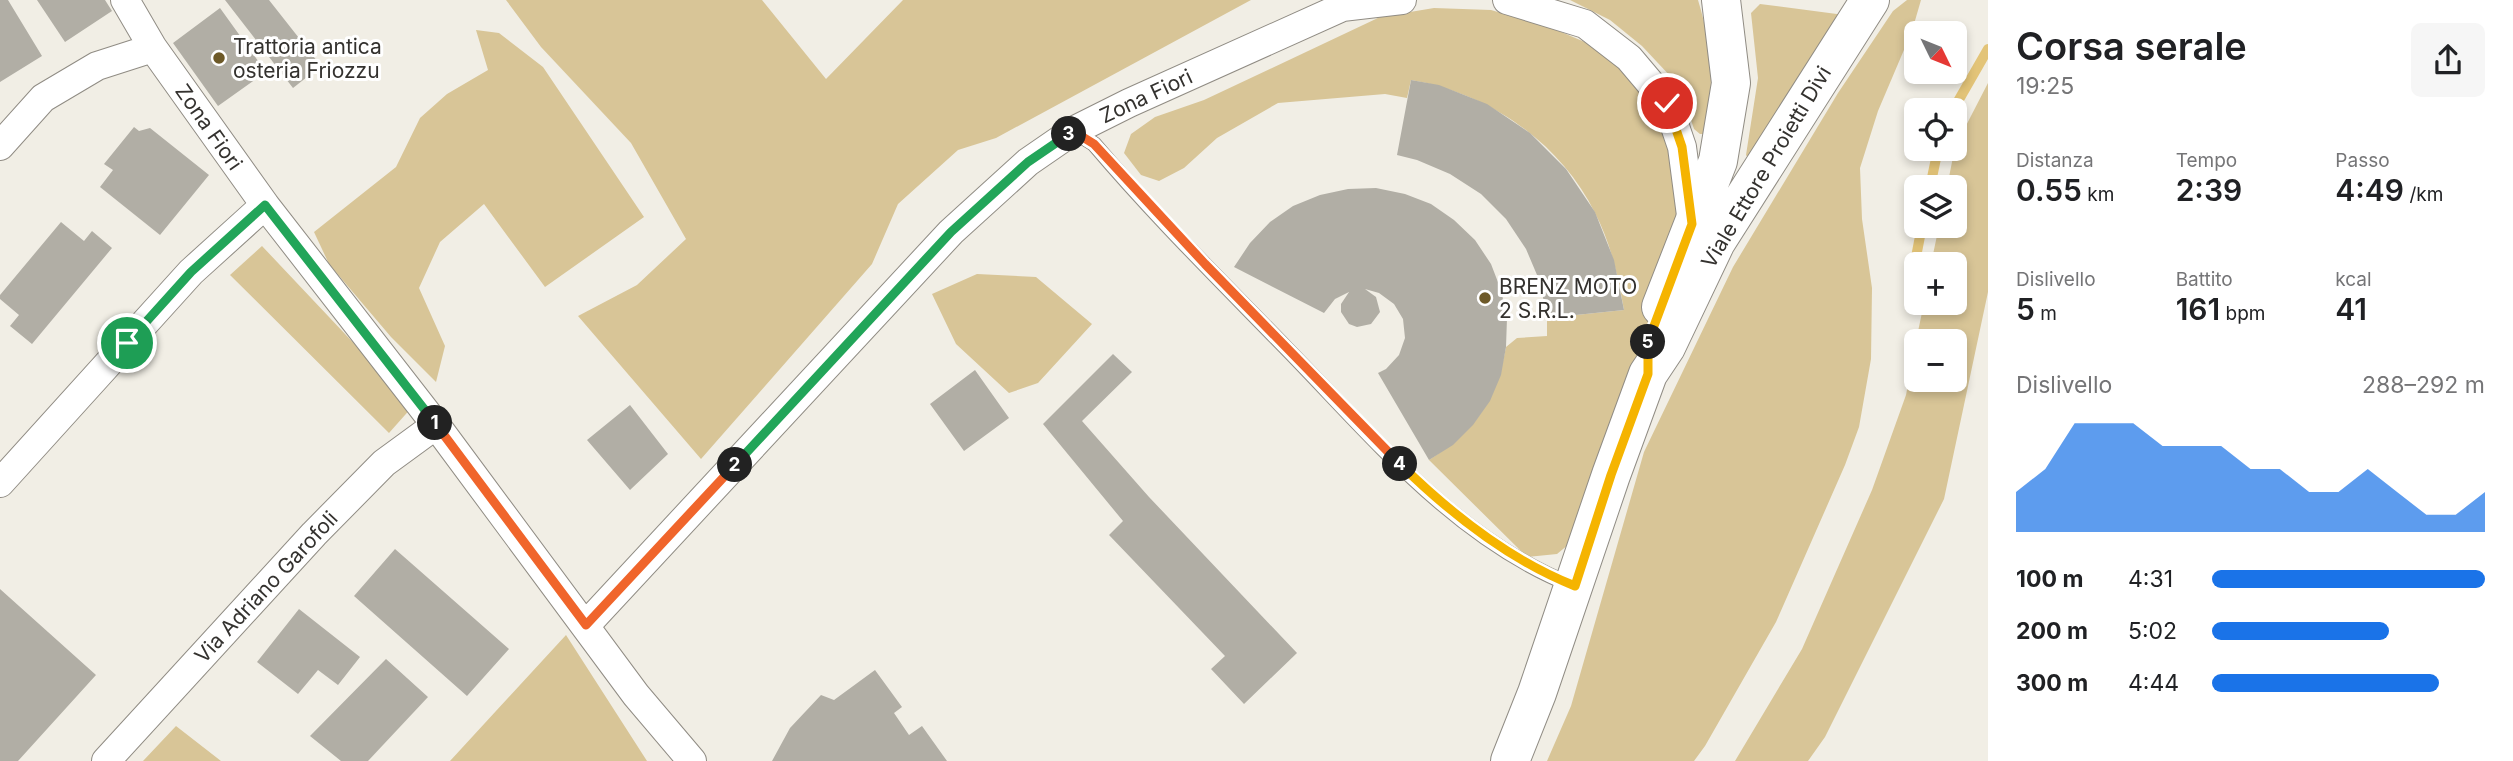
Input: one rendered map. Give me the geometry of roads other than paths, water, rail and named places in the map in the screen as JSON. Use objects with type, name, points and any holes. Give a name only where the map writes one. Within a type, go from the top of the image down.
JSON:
[{"type":"main road","name":"Viale Ettore Proietti Divi","points":[[1648,374],[1647,345],[1718,161],[1731,83],[1721,0]]},
{"type":"main road","name":"Viale Ettore Proietti Divi","points":[[1510,761],[1575,586],[1611,475],[1648,374],[1666,347],[1716,242],[1870,0]]},
{"type":"street","name":"Zona Fiori","points":[[124,0],[153,48],[265,205],[436,425],[586,625],[951,232],[1028,162],[1073,131],[1129,103],[1349,4],[1402,0]]},
{"type":"street","points":[[1507,0],[1585,24],[1629,58],[1667,103],[1682,147],[1692,224]]},
{"type":"street","points":[[0,146],[43,98],[97,65],[153,48]]},
{"type":"street","points":[[0,483],[191,272],[265,205]]},
{"type":"street","name":"Via Adriano Garofoli","points":[[106,761],[323,525],[384,463],[436,425]]},
{"type":"street","points":[[586,625],[636,695],[692,761]]},
{"type":"lane","points":[[1073,131],[1094,144],[1205,264],[1434,498],[1498,545],[1555,578],[1575,586]]},
{"type":"waterway","points":[[1960,98],[1988,49]]},
{"type":"waterway","points":[[1933,175],[1935,161]]},
{"type":"waterway","points":[[1917,252],[1920,238]]},
{"type":"place","name":"Trattoria antica osteria Friozzu","points":[[219,58]]},
{"type":"place","name":"BRENZ MOTO 2 S.R.L.","points":[[1485,298]]}]
